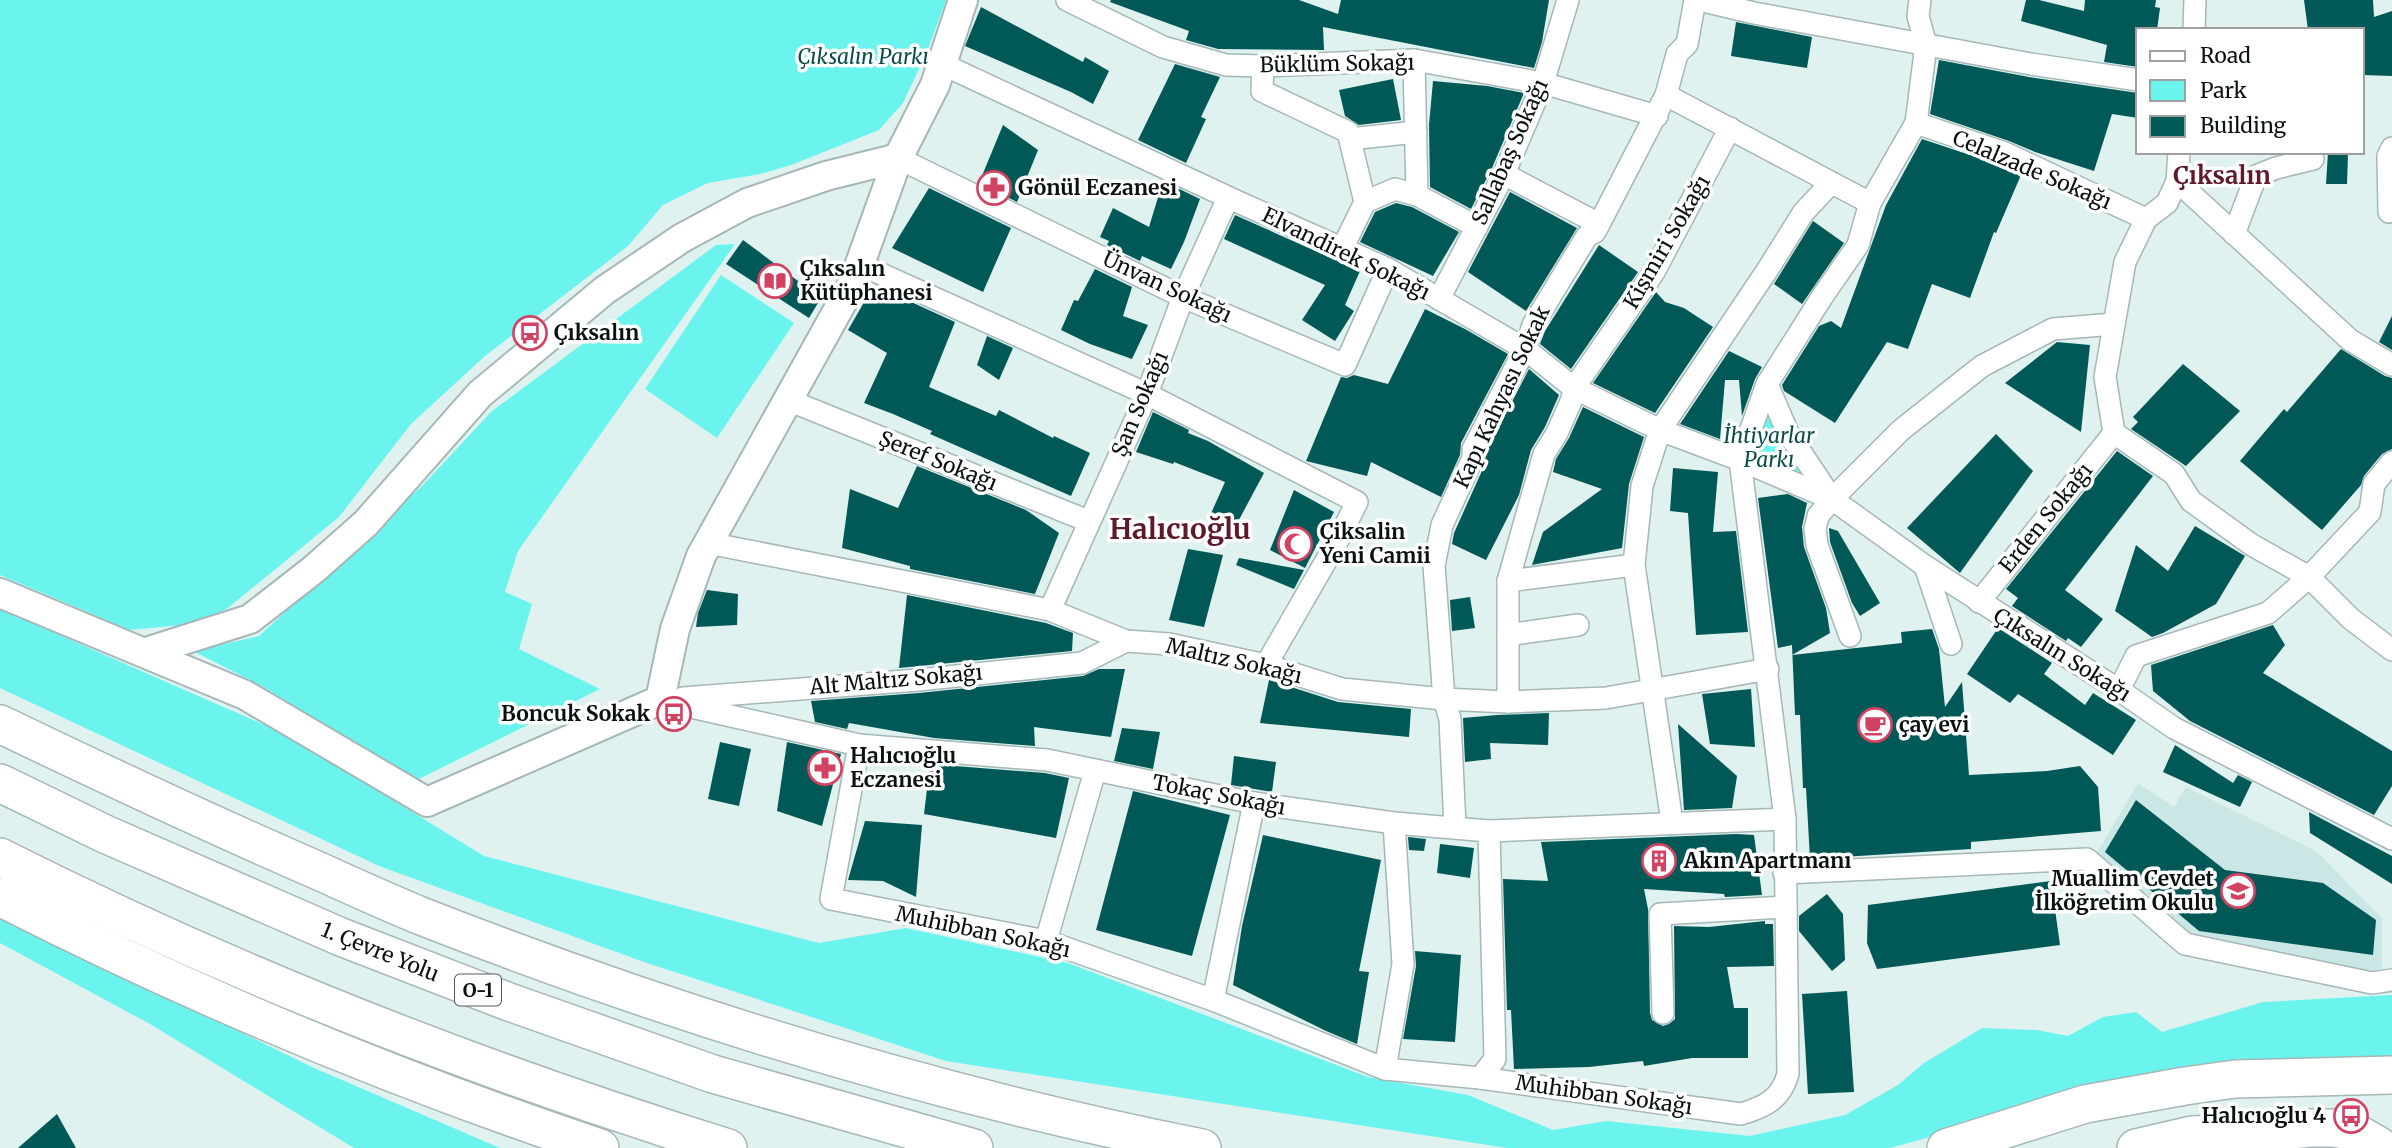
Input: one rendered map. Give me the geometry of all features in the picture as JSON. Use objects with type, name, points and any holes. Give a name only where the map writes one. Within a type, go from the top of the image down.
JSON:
[{"type":"highway","points":[[0,724],[277,853],[419,915],[554,965],[686,1011],[874,1069],[978,1097],[1202,1148]]},
{"type":"highway","name":"1. Çevre Yolu","points":[[0,783],[105,834],[329,932],[509,1002],[713,1074],[974,1148]]},
{"type":"highway","points":[[0,857],[139,925],[375,1026],[632,1118],[728,1148]]},
{"type":"highway","points":[[0,897],[54,925],[316,1042],[441,1092],[600,1148]]},
{"type":"highway","points":[[1946,1148],[2085,1104],[2185,1086],[2235,1079],[2392,1075]]},
{"type":"highway","points":[[2136,1148],[2192,1135],[2310,1128],[2334,1128],[2355,1132],[2372,1147]]},
{"type":"street","points":[[0,593],[245,695],[427,802],[660,699],[675,629],[701,556],[853,283],[898,158],[936,85],[963,0]]},
{"type":"street","name":"Sallabaş Sokağı","points":[[1438,299],[1504,174],[1543,83],[1568,0]]},
{"type":"street","points":[[1697,0],[1926,45],[2136,80]]},
{"type":"street","name":"Kapı Kahyası Sokak","points":[[1454,827],[1450,719],[1444,699],[1434,566],[1442,525],[1473,458],[1473,449],[1525,349],[1533,325],[1587,236],[1595,232],[1657,116],[1666,95],[1677,54],[1687,44],[1697,0]]},
{"type":"street","points":[[1740,460],[1767,384],[1858,245],[1870,203],[1916,123],[1926,45],[1918,16],[1920,0]]},
{"type":"street","points":[[2194,28],[2195,0]]},
{"type":"street","name":"Büklüm Sokağı","points":[[1073,2],[1163,47],[1226,65],[1414,60],[1543,83],[1657,116]]},
{"type":"street","points":[[1414,60],[1417,195]]},
{"type":"street","name":"Elvandirek Sokağı","points":[[942,64],[1228,198],[1388,269],[1525,349],[1574,388],[1660,430],[1740,460]]},
{"type":"street","points":[[1263,66],[1262,91],[1348,132],[1365,202],[1342,249]]},
{"type":"street","points":[[1666,95],[1870,203]]},
{"type":"street","name":"Celalzade Sokağı","points":[[1916,123],[2005,153],[2147,219]]},
{"type":"street","name":"Kişmiri Sokağı","points":[[1507,702],[1508,581],[1544,454],[1557,433],[1574,388],[1654,272],[1731,128]]},
{"type":"street","points":[[1350,139],[1416,132]]},
{"type":"street","points":[[2389,212],[2388,156],[2392,148]]},
{"type":"street","points":[[2179,154],[2177,181],[2166,203],[2147,219],[2125,262],[2105,377],[2114,433],[2174,474],[2191,501],[2252,545],[2309,577],[2351,619],[2392,650]]},
{"type":"street","points":[[146,652],[250,619],[313,570],[366,523],[480,394],[605,290],[682,238],[747,203],[898,158]]},
{"type":"street","name":"Ünvan Sokağı","points":[[898,158],[1183,297],[1345,365],[1388,269]]},
{"type":"street","points":[[2234,234],[2256,176],[2313,159]]},
{"type":"street","points":[[1504,174],[1599,224]]},
{"type":"street","points":[[827,177],[860,187],[871,201],[875,221]]},
{"type":"street","points":[[2177,181],[2350,340],[2392,365]]},
{"type":"street","points":[[1672,822],[1634,565],[1642,486],[1660,430],[1803,213],[1831,183]]},
{"type":"street","points":[[1365,202],[1395,189],[1417,195],[1477,227]]},
{"type":"street","name":"Şan Sokağı","points":[[1050,610],[1147,394],[1183,297],[1228,198]]},
{"type":"street","points":[[859,264],[1147,394],[1357,502],[1266,665]]},
{"type":"street","points":[[1850,636],[1816,545],[1818,516],[1832,499],[1901,430],[1982,366],[2053,329],[2114,324]]},
{"type":"street","points":[[1767,384],[1788,433],[1832,499]]},
{"type":"street","name":"Şeref Sokağı","points":[[788,400],[1088,521]]},
{"type":"street","name":"Erden Sokağı","points":[[1979,602],[2114,433]]},
{"type":"street","name":"Çıksalın Sokağı","points":[[1740,460],[1832,499],[1925,566],[2174,728],[2392,839]]},
{"type":"street","name":"Muhibban Sokağı","points":[[859,745],[831,899],[1046,941],[1213,1000],[1385,1069],[1480,1078],[1741,1114],[1762,1108],[1779,1095],[1788,1074],[1785,819],[1740,460]]},
{"type":"street","points":[[2119,690],[2136,656],[2269,612],[2309,577],[2370,512],[2374,484],[2392,462]]},
{"type":"street","name":"Maltız Sokağı","points":[[708,543],[1050,610],[1126,641],[1168,644],[1266,665],[1342,689],[1507,702],[1606,698],[1768,669]]},
{"type":"street","points":[[1508,581],[1634,565]]},
{"type":"street","points":[[1925,566],[1951,643]]},
{"type":"street","points":[[1508,635],[1578,625]]},
{"type":"street","points":[[195,673],[188,653],[197,636]]},
{"type":"street","name":"Alt Maltız Sokağı","points":[[660,699],[918,680],[1082,663],[1126,641]]},
{"type":"street","name":"Tokaç Sokağı","points":[[660,699],[859,745],[1047,760],[1254,803],[1394,823],[1489,831],[1785,819]]},
{"type":"street","points":[[1046,941],[1095,771]]},
{"type":"street","points":[[1213,1000],[1254,803]]},
{"type":"street","points":[[1385,1069],[1403,964],[1394,823]]},
{"type":"street","points":[[1480,1078],[1495,1059],[1489,831]]},
{"type":"street","points":[[1784,873],[2087,859],[2185,944],[2372,983],[2392,981]]},
{"type":"street","points":[[1663,1013],[1660,914],[1786,907]]},
{"type":"shaded area","name":"Muallim Cevdet İlköğretim Okulu","points":[[2138,783],[2174,807],[2186,787],[2316,851],[2382,918],[2382,969],[2372,983],[2185,944],[2091,863]]},
{"type":"green space","name":"Çıksalın Parkı","points":[[0,0],[946,0],[927,52],[903,103],[879,130],[791,165],[760,174],[708,183],[663,205],[628,246],[485,356],[411,424],[339,517],[228,608],[200,623],[130,630],[0,575]]},
{"type":"green space","points":[[735,244],[518,551],[505,592],[532,604],[519,649],[600,689],[413,782],[267,689],[193,651],[259,636],[423,485],[492,411],[716,245]]},
{"type":"green space","points":[[721,275],[794,323],[717,438],[645,389]]},
{"type":"green space","name":"İhtiyarlar Parkı","points":[[1767,384],[1832,499],[1740,460]]},
{"type":"green space","points":[[0,609],[283,733],[484,856],[819,943],[906,928],[1068,963],[1368,1077],[1468,1095],[1553,1130],[1606,1121],[1750,1136],[1845,1115],[1898,1085],[1924,1063],[1982,1028],[2037,1030],[2068,1036],[2103,1017],[2136,1012],[2162,1032],[2263,1002],[2392,995],[2392,1056],[2159,1074],[1890,1148],[1507,1148],[946,1061],[644,962],[379,866],[0,688]]},
{"type":"green space","points":[[0,915],[314,1068],[500,1148],[354,1148],[150,1024],[0,943]]},
{"type":"building","points":[[1299,0],[1338,14],[1341,0],[1549,0],[1542,42],[1534,68],[1323,27],[1324,50],[1218,49],[1186,40],[1189,31],[1110,2]]},
{"type":"building","points":[[2026,0],[2039,0],[2084,11],[2085,0],[2156,0],[2155,7],[2160,8],[2157,28],[2136,28],[2136,67],[2104,62],[2107,45],[2021,21]]},
{"type":"building","points":[[2304,0],[2373,0],[2374,17],[2392,11],[2392,76],[2364,75],[2364,28],[2308,28]]},
{"type":"building","points":[[981,7],[1083,62],[1085,57],[1109,71],[1093,104],[965,46]]},
{"type":"building","points":[[1736,22],[1812,37],[1807,68],[1731,56]]},
{"type":"building","points":[[1939,60],[2136,93],[2136,118],[2112,114],[2094,171],[1930,114]]},
{"type":"building","points":[[1175,64],[1220,77],[1201,117],[1206,119],[1186,163],[1138,140]]},
{"type":"building","points":[[1393,79],[1401,120],[1359,125],[1345,116],[1339,90]]},
{"type":"building","points":[[1433,81],[1487,86],[1524,93],[1471,209],[1430,187],[1429,125]]},
{"type":"building","points":[[1003,125],[1038,150],[1017,202],[979,183]]},
{"type":"building","points":[[1922,139],[2000,165],[2021,175],[1996,233],[1994,232],[1970,298],[1932,284],[1908,349],[1887,342],[1835,423],[1784,391],[1782,385],[1819,326],[1831,321],[1841,328],[1886,205]]},
{"type":"building","points":[[2328,154],[2348,154],[2347,184],[2326,184]]},
{"type":"building","points":[[1163,181],[1200,199],[1171,269],[1142,256],[1140,261],[1107,245],[1109,241],[1100,237],[1113,208],[1149,227]]},
{"type":"building","points":[[929,188],[1011,228],[983,292],[892,248]]},
{"type":"building","points":[[1510,192],[1577,228],[1526,311],[1468,272]]},
{"type":"building","points":[[1396,203],[1412,207],[1459,232],[1433,276],[1360,242],[1375,212]]},
{"type":"building","points":[[1235,215],[1360,271],[1345,305],[1354,311],[1335,341],[1302,320],[1325,285],[1224,239]]},
{"type":"building","points":[[1813,221],[1844,243],[1802,304],[1774,284]]},
{"type":"building","name":"Çıksalın Kütüphanesi","points":[[743,240],[821,298],[809,318],[726,264]]},
{"type":"building","points":[[1599,245],[1638,272],[1571,369],[1540,344],[1545,331]]},
{"type":"building","points":[[1095,269],[1132,287],[1123,316],[1148,325],[1132,359],[1061,330],[1074,300],[1078,301]]},
{"type":"building","points":[[874,285],[955,322],[929,387],[996,416],[999,410],[1053,438],[1054,436],[1090,453],[1071,496],[930,434],[932,431],[864,403],[887,353],[848,330]]},
{"type":"building","points":[[1656,292],[1665,302],[1684,308],[1713,327],[1655,413],[1593,383]]},
{"type":"building","points":[[1425,309],[1508,354],[1461,443],[1460,455],[1441,497],[1371,462],[1367,476],[1306,461],[1341,377],[1354,375],[1388,384]]},
{"type":"building","points":[[2392,316],[2392,350],[2379,342]]},
{"type":"building","points":[[987,336],[1013,348],[999,380],[977,365]]},
{"type":"building","points":[[2057,342],[2090,345],[2081,432],[2005,383]]},
{"type":"building","points":[[2341,349],[2392,378],[2392,449],[2382,454],[2364,476],[2361,485],[2322,530],[2240,461],[2284,409],[2287,412]]},
{"type":"building","points":[[1729,351],[1762,367],[1742,416],[1739,380],[1725,380],[1720,439],[1680,424]]},
{"type":"building","points":[[2183,364],[2240,411],[2186,466],[2131,429],[2138,422],[2133,417]]},
{"type":"building","points":[[1529,369],[1559,395],[1531,450],[1519,495],[1486,560],[1452,544],[1454,533],[1485,464],[1486,452]]},
{"type":"building","points":[[1583,407],[1644,437],[1629,484],[1622,548],[1532,565],[1543,532],[1602,489],[1553,472],[1556,459]]},
{"type":"building","points":[[1153,412],[1264,473],[1233,531],[1209,518],[1225,482],[1174,462],[1173,464],[1136,452]]},
{"type":"building","points":[[1996,434],[2033,471],[1960,573],[1907,528]]},
{"type":"building","points":[[2117,451],[2153,476],[2065,590],[2103,619],[2081,647],[2068,638],[2066,641],[2012,606],[2018,598],[2006,589]]},
{"type":"building","points":[[917,466],[1026,510],[1059,533],[1035,594],[910,569],[910,566],[842,548],[850,489],[898,508]]},
{"type":"building","points":[[1673,468],[1718,472],[1713,532],[1736,531],[1748,632],[1696,635],[1688,513],[1670,511]]},
{"type":"building","name":"Çiksalin Yeni Camii","points":[[1294,490],[1334,512],[1305,568],[1270,550]]},
{"type":"building","points":[[1788,494],[1807,503],[1802,527],[1804,547],[1826,608],[1830,633],[1792,655],[1792,645],[1778,648],[1758,498]]},
{"type":"building","points":[[2195,526],[2245,556],[2216,604],[2152,637],[2115,611],[2136,545],[2168,571]]},
{"type":"building","points":[[1829,528],[1838,531],[1880,603],[1860,616],[1852,603],[1830,542]]},
{"type":"building","points":[[1188,549],[1223,555],[1204,627],[1169,620]]},
{"type":"building","points":[[1239,558],[1304,570],[1294,589],[1236,565]]},
{"type":"building","points":[[707,590],[738,594],[737,625],[696,627]]},
{"type":"building","points":[[907,595],[1046,623],[1073,633],[1072,651],[899,668]]},
{"type":"building","points":[[1470,597],[1475,628],[1452,631],[1450,600]]},
{"type":"building","points":[[2273,625],[2285,645],[2263,673],[2392,751],[2392,786],[2374,815],[2190,721],[2153,691],[2151,665]]},
{"type":"building","points":[[1998,628],[2052,663],[2044,674],[2085,705],[2093,693],[2136,720],[2113,755],[2018,694],[2010,703],[1967,674]]},
{"type":"building","points":[[1932,629],[1939,649],[1945,707],[1962,682],[1969,775],[2047,771],[2080,766],[2098,787],[2101,831],[1971,842],[1971,849],[1810,859],[1800,715],[1795,715],[1792,655],[1902,643],[1901,632]]},
{"type":"building","points":[[1099,669],[1125,669],[1111,737],[1034,727],[1035,746],[934,738],[849,723],[847,729],[815,722],[811,701],[1083,676]]},
{"type":"building","points":[[1269,680],[1338,702],[1411,709],[1409,737],[1260,723]]},
{"type":"building","points":[[1751,689],[1755,747],[1710,744],[1702,694]]},
{"type":"building","points":[[1549,713],[1548,745],[1490,743],[1491,759],[1465,762],[1463,718]]},
{"type":"building","points":[[1678,724],[1737,776],[1732,808],[1684,810]]},
{"type":"building","points":[[1122,728],[1160,732],[1153,769],[1114,761]]},
{"type":"building","points":[[720,742],[751,749],[739,806],[708,799]]},
{"type":"building","points":[[787,742],[841,754],[822,826],[777,811]]},
{"type":"building","points":[[2175,745],[2233,783],[2238,775],[2252,782],[2240,807],[2163,772]]},
{"type":"building","points":[[1234,756],[1276,762],[1272,792],[1231,785]]},
{"type":"building","points":[[930,764],[1045,773],[1069,778],[1056,838],[924,814]]},
{"type":"building","points":[[1133,791],[1230,815],[1192,956],[1096,930]]},
{"type":"building","name":"Muallim Cevdet İlköğretim Okulu","points":[[2136,800],[2225,870],[2323,883],[2376,920],[2373,955],[2199,931],[2105,852]]},
{"type":"building","points":[[2309,812],[2392,856],[2392,884],[2310,833]]},
{"type":"building","points":[[865,821],[922,825],[916,897],[883,881],[848,880]]},
{"type":"building","points":[[1263,835],[1381,860],[1359,971],[1369,972],[1357,1044],[1233,985],[1242,926]]},
{"type":"building","points":[[1754,835],[1762,895],[1725,897],[1724,894],[1644,889],[1648,909],[1650,1013],[1652,1020],[1663,1026],[1675,1019],[1674,926],[1709,927],[1765,921],[1765,924],[1773,924],[1774,966],[1727,967],[1734,1008],[1748,1008],[1748,1058],[1692,1058],[1644,1066],[1643,1061],[1589,1067],[1514,1069],[1511,1010],[1507,1010],[1503,879],[1548,881],[1541,842]]},
{"type":"building","points":[[1408,837],[1426,839],[1424,851],[1409,850]]},
{"type":"building","points":[[1440,844],[1474,848],[1470,878],[1437,873]]},
{"type":"building","points":[[2051,881],[2060,945],[1877,969],[1867,943],[1868,905]]},
{"type":"building","points":[[1827,894],[1843,914],[1845,960],[1832,971],[1799,931],[1799,916]]},
{"type":"building","points":[[1415,951],[1461,955],[1455,1042],[1403,1039],[1416,966]]},
{"type":"building","points":[[1847,991],[1854,1092],[1808,1094],[1802,994]]},
{"type":"building","points":[[57,1114],[76,1148],[18,1148]]},
{"type":"place","name":"Gönül Eczanesi","points":[[994,188]]},
{"type":"place","name":"Çıksalın Kütüphanesi","points":[[775,281]]},
{"type":"place","name":"Çıksalın","points":[[530,333]]},
{"type":"place","name":"Çiksalin Yeni Camii","points":[[1295,544]]},
{"type":"place","name":"Boncuk Sokak","points":[[674,714]]},
{"type":"place","name":"çay evi","points":[[1875,725]]},
{"type":"place","name":"Halıcıoğlu Eczanesi","points":[[825,768]]},
{"type":"place","name":"Akın Apartmanı","points":[[1659,861]]},
{"type":"place","name":"Muallim Cevdet İlköğretim Okulu","points":[[2238,891]]},
{"type":"place","name":"Halıcıoğlu 4","points":[[2351,1116]]},
{"type":"district","name":"Çıksalın","points":[[2222,176]]},
{"type":"district","name":"Halıcıoğlu","points":[[1180,529]]}]
